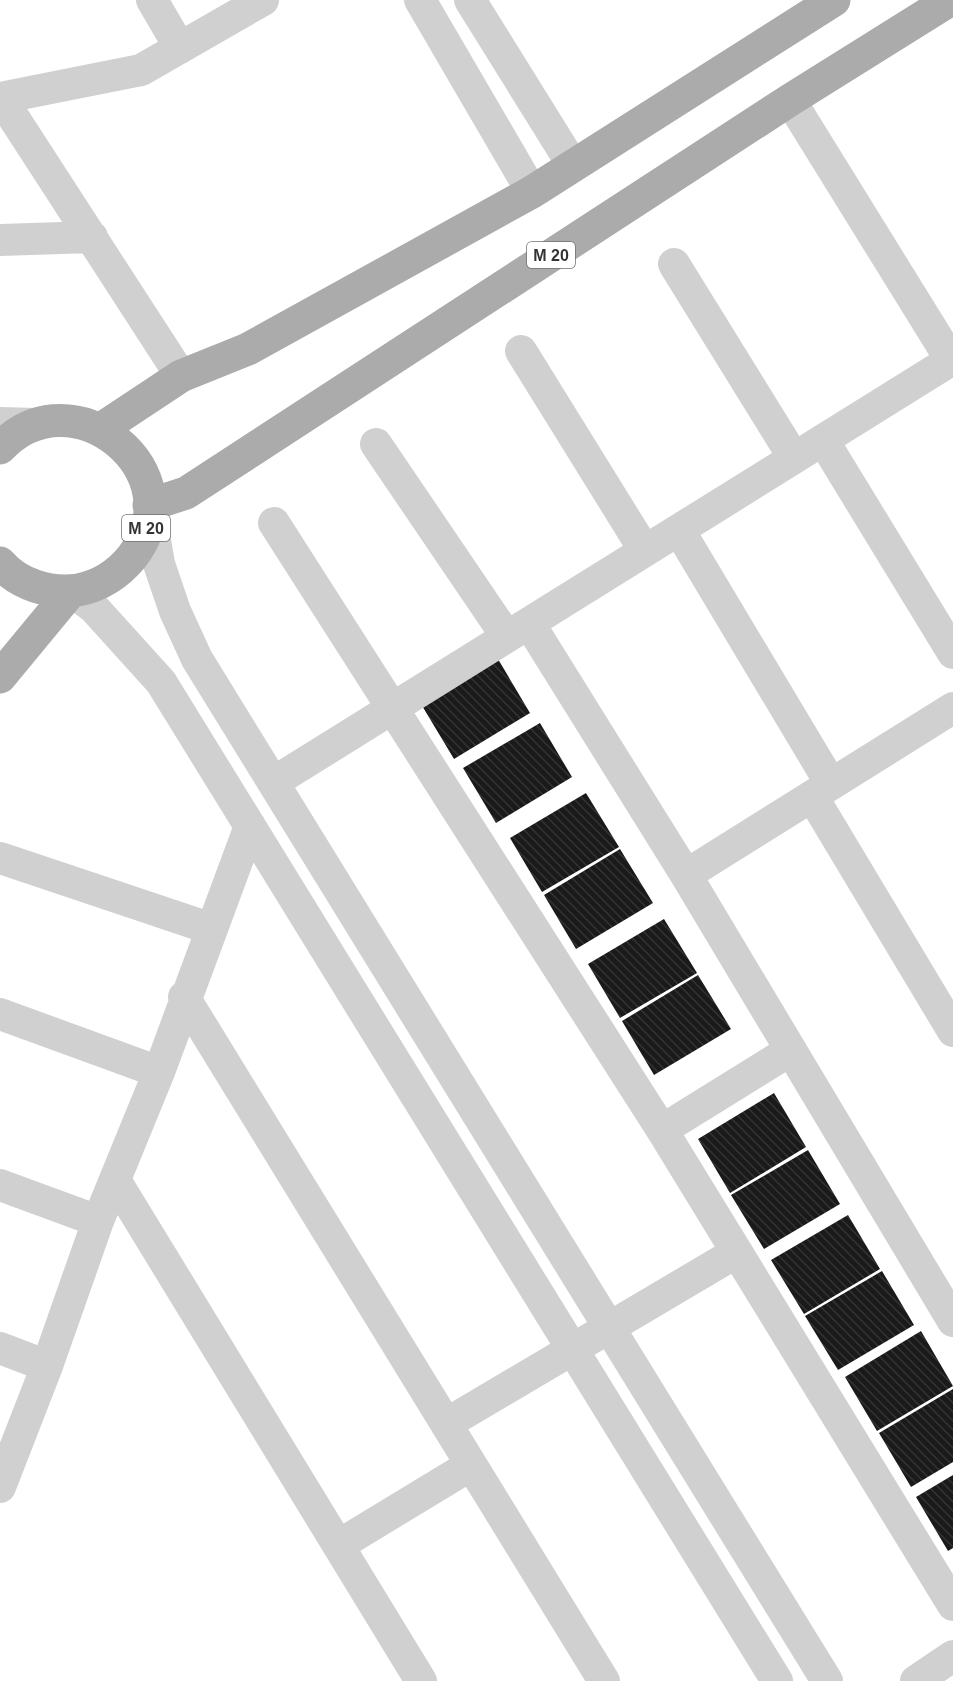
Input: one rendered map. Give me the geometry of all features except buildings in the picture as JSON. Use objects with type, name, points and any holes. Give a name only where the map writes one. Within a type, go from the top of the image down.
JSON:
[{"type":"main road","points":[[101,429],[181,376],[248,349],[532,192],[572,164],[834,0]]},
{"type":"main road","name":"M 20","points":[[149,505],[186,493],[790,100],[950,0]]},
{"type":"main road","name":"M 20","points":[[0,448],[24,429],[37,424],[70,421],[101,429],[121,442],[136,460],[146,482],[149,505],[143,536],[127,563],[96,585],[70,591],[42,588],[28,584],[0,563]]},
{"type":"main road","points":[[0,677],[70,591]]},
{"type":"street","points":[[152,0],[180,48]]},
{"type":"street","points":[[181,376],[0,98],[141,70],[263,0]]},
{"type":"street","points":[[420,0],[532,192]]},
{"type":"street","points":[[470,0],[572,164]]},
{"type":"street","points":[[273,782],[952,359],[790,100]]},
{"type":"street","points":[[0,240],[92,237]]},
{"type":"street","points":[[674,264],[794,458]]},
{"type":"street","points":[[521,351],[645,550]]},
{"type":"street","points":[[0,423],[37,424]]},
{"type":"street","points":[[823,440],[953,653]]},
{"type":"street","points":[[376,444],[518,630],[686,875],[953,1321]]},
{"type":"street","points":[[149,505],[159,564],[193,650],[827,1681]]},
{"type":"street","points":[[274,523],[663,1130],[953,1605]]},
{"type":"street","points":[[679,530],[953,1031]]},
{"type":"street","points":[[70,591],[108,623],[161,682],[777,1681]]},
{"type":"street","points":[[686,875],[953,708]]},
{"type":"street","points":[[0,1487],[47,1366],[98,1221],[159,1072],[184,997],[250,826]]},
{"type":"street","points":[[0,858],[212,929]]},
{"type":"street","points":[[184,997],[604,1681]]},
{"type":"street","points":[[0,1014],[159,1072]]},
{"type":"street","points":[[663,1130],[791,1050]]},
{"type":"street","points":[[115,1180],[421,1681]]},
{"type":"street","points":[[0,1185],[98,1221]]},
{"type":"street","points":[[446,1424],[737,1252]]},
{"type":"street","points":[[0,1348],[47,1366]]},
{"type":"street","points":[[339,1545],[471,1465]]},
{"type":"street","points":[[916,1681],[953,1656]]}]
